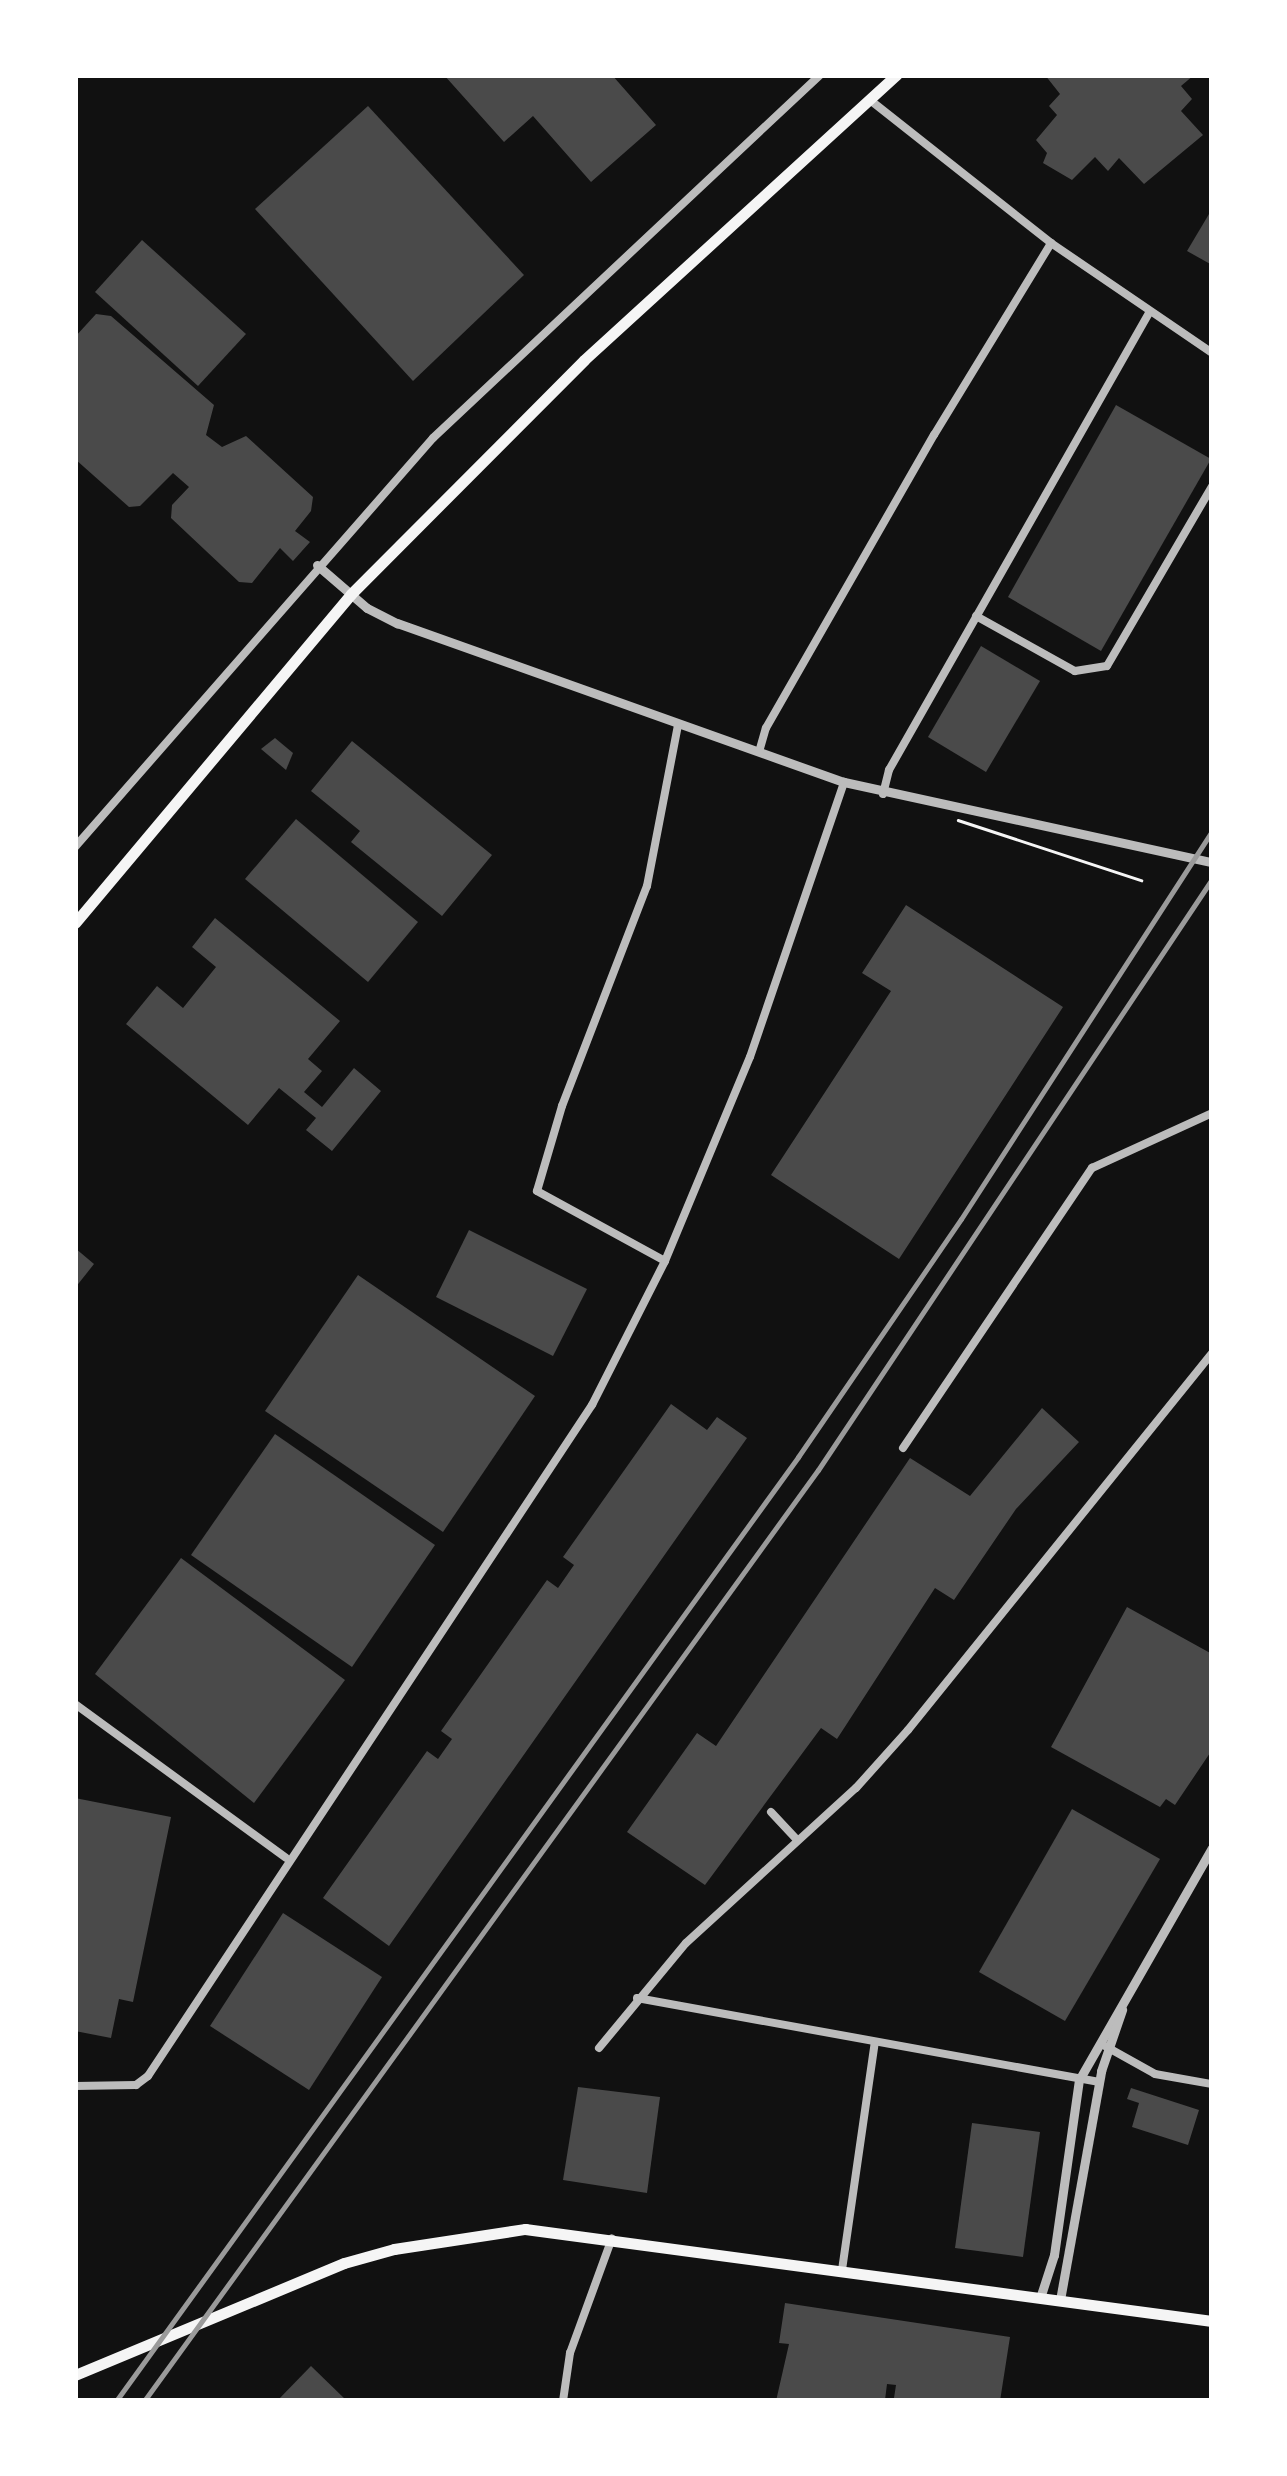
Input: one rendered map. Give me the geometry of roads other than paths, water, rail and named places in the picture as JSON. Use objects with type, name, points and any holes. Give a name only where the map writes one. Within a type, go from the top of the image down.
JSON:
[{"type":"main road","points":[[75,924],[350,594],[584,360],[896,75]]},
{"type":"main road","points":[[75,2374],[295,2283],[394,2248],[525,2229],[1212,2322]]},
{"type":"street","points":[[75,847],[317,565],[465,405],[820,75]]},
{"type":"street","points":[[870,100],[1051,243],[1212,353]]},
{"type":"street","points":[[759,752],[934,434],[1051,243]]},
{"type":"street","points":[[883,794],[888,770],[1149,312]]},
{"type":"street","points":[[976,616],[1075,671],[1106,666],[1212,486]]},
{"type":"street","points":[[317,565],[350,594],[432,637],[844,782],[942,808],[1154,845],[1212,862]]},
{"type":"street","points":[[664,1261],[537,1192],[562,1106],[647,886],[678,725]]},
{"type":"street","points":[[75,2086],[136,2086],[148,2076],[286,1858],[545,1482],[664,1261],[750,1057],[844,782]]},
{"type":"street","points":[[903,1448],[1092,1168],[1212,1113]]},
{"type":"street","points":[[599,2048],[638,1998],[744,1884],[796,1840],[908,1730],[1212,1353]]},
{"type":"street","points":[[75,1704],[286,1858]]},
{"type":"street","points":[[771,1812],[796,1840]]},
{"type":"street","points":[[1040,2298],[1054,2255],[1079,2080],[1097,2042],[1212,1848]]},
{"type":"street","points":[[638,1998],[1100,2082]]},
{"type":"street","points":[[1060,2300],[1100,2082],[1126,1998]]},
{"type":"street","points":[[842,2270],[875,2042]]},
{"type":"street","points":[[1097,2042],[1155,2074],[1212,2084]]},
{"type":"street","points":[[563,2401],[570,2353],[612,2238]]},
{"type":"railway","points":[[116,2401],[798,1457],[961,1219],[1212,831]]},
{"type":"railway","points":[[144,2401],[818,1470],[1212,879]]}]
